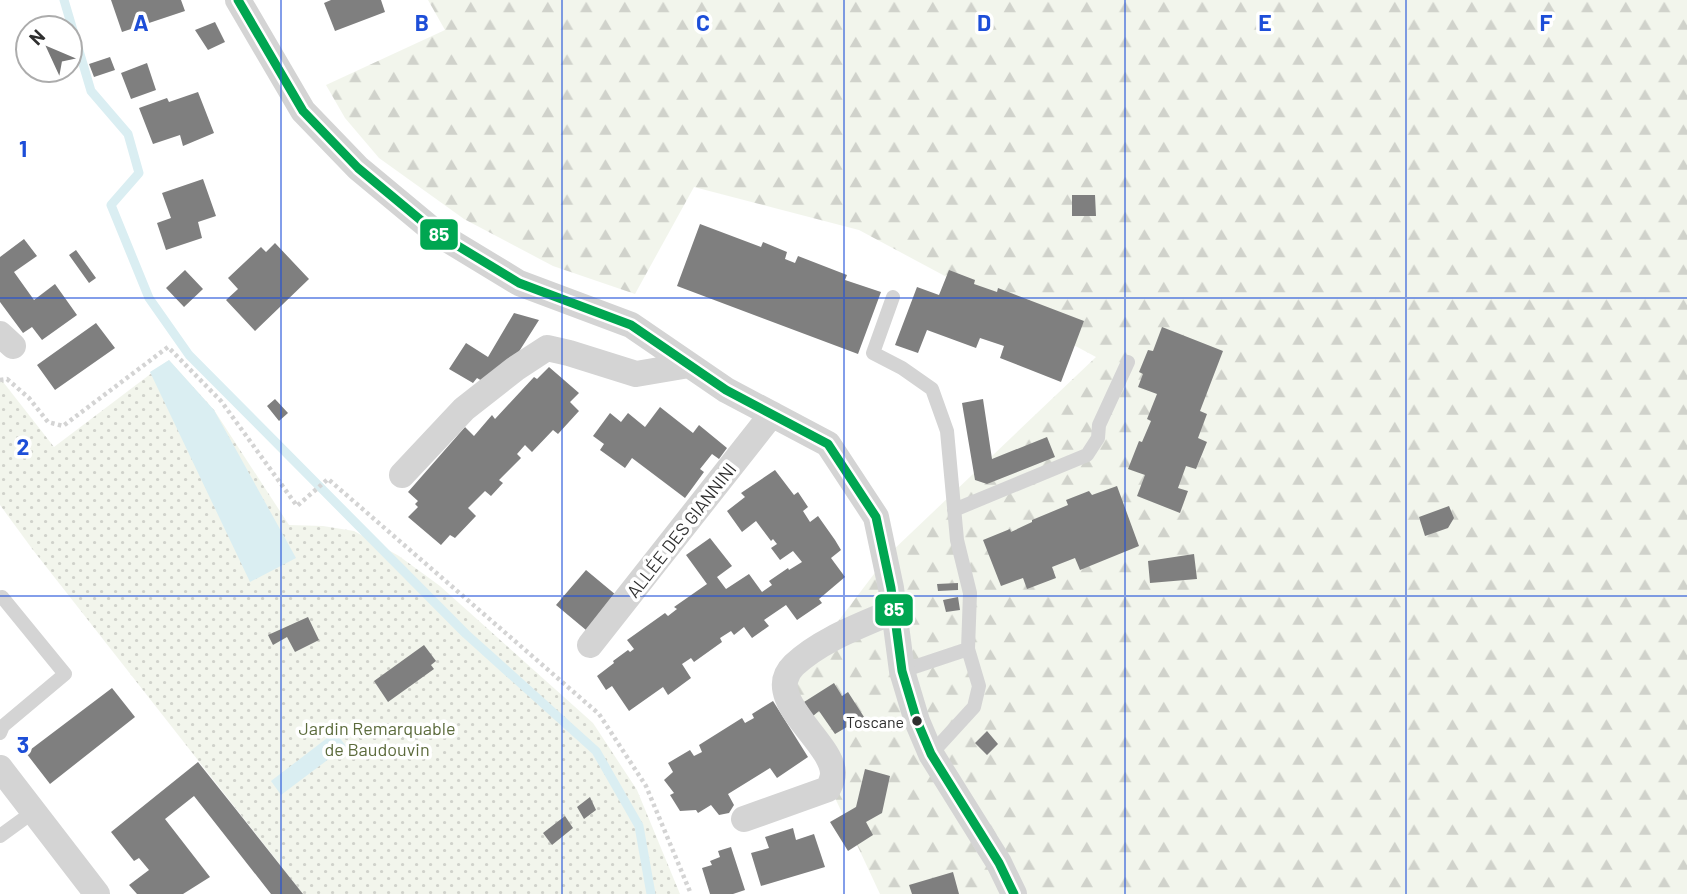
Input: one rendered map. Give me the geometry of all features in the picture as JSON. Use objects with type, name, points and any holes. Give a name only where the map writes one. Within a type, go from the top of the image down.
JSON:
[{"type":"street","points":[[238,0],[303,111],[358,168],[435,232],[519,283],[631,325],[726,390],[828,444],[876,517],[894,611],[902,671],[916,721],[931,754],[999,863],[1014,894]]},
{"type":"street","points":[[402,475],[464,409],[547,348],[636,374],[689,365]]},
{"type":"street","name":"ALLÉE DES GIANNINI","points":[[590,645],[772,414]]},
{"type":"street","points":[[744,819],[828,789],[833,773],[825,754],[788,702],[786,680],[792,666],[828,640],[894,611]]},
{"type":"street","points":[[0,768],[97,894]]},
{"type":"lane","points":[[893,297],[873,353],[902,368],[932,389],[947,430],[957,540],[970,593],[968,649],[979,685],[974,707],[931,754]]},
{"type":"lane","points":[[954,510],[1087,454],[1098,438],[1099,425],[1128,362]]},
{"type":"lane","points":[[0,733],[3,726],[65,674],[2,597]]},
{"type":"lane","points":[[902,671],[968,649]]},
{"type":"lane","points":[[0,836],[33,812]]},
{"type":"path","points":[[0,380],[7,379],[29,398],[48,422],[63,426],[168,347],[221,401],[297,506],[328,479],[598,714],[646,786],[691,894]]},
{"type":"green space","points":[[428,0],[1687,0],[1687,894],[880,894],[785,691],[890,553],[1096,357],[859,230],[694,187],[635,294],[553,266],[464,219],[379,158],[345,118],[326,85],[445,30]]},
{"type":"green space","name":"Jardin Remarquable de Baudouvin","points":[[169,360],[214,410],[289,525],[323,526],[354,531],[399,556],[440,586],[593,723],[637,790],[680,894],[303,894],[0,505],[0,378],[54,447]]},
{"type":"shaded area","points":[[169,360],[214,410],[296,558],[250,582],[150,372]]},
{"type":"shaded area","points":[[335,732],[346,746],[281,795],[271,781]]},
{"type":"building","points":[[111,0],[181,0],[185,11],[122,32]]},
{"type":"building","points":[[331,0],[381,0],[385,12],[335,31],[324,3]]},
{"type":"building","points":[[215,22],[225,42],[208,50],[195,30]]},
{"type":"building","points":[[110,57],[115,70],[94,77],[89,64]]},
{"type":"building","points":[[147,63],[156,90],[131,99],[121,73]]},
{"type":"building","points":[[198,92],[214,133],[183,146],[180,135],[153,144],[139,108],[167,98],[169,102]]},
{"type":"building","points":[[203,179],[216,216],[198,222],[202,238],[166,250],[157,223],[171,218],[162,193]]},
{"type":"building","points":[[1072,195],[1095,195],[1096,216],[1072,216]]},
{"type":"building","points":[[700,224],[761,247],[763,242],[787,252],[785,259],[795,263],[798,256],[847,275],[845,280],[881,292],[858,354],[677,286]]},
{"type":"building","points":[[24,239],[37,256],[14,272],[34,300],[55,284],[77,315],[42,340],[32,327],[23,333],[0,302],[0,257]]},
{"type":"building","points":[[275,243],[309,279],[255,331],[226,300],[238,289],[228,278],[261,247],[266,252]]},
{"type":"building","points":[[76,250],[96,278],[89,283],[69,255]]},
{"type":"building","points":[[185,270],[203,289],[184,307],[166,288]]},
{"type":"building","points":[[949,270],[975,280],[974,284],[997,292],[998,288],[1084,321],[1061,382],[1000,358],[1004,346],[980,338],[976,348],[927,330],[918,353],[895,345],[917,287],[939,295]]},
{"type":"building","points":[[514,313],[539,320],[513,361],[489,385],[477,378],[473,383],[449,369],[466,343],[488,357]]},
{"type":"building","points":[[96,323],[115,348],[55,390],[37,365]]},
{"type":"building","points":[[1162,327],[1223,351],[1200,411],[1207,414],[1198,438],[1207,442],[1196,469],[1186,466],[1178,488],[1188,491],[1180,513],[1137,496],[1145,475],[1128,469],[1139,441],[1142,442],[1151,421],[1147,419],[1157,394],[1138,387],[1143,374],[1139,372],[1148,350],[1153,351]]},
{"type":"building","points":[[549,367],[579,393],[570,402],[579,411],[558,434],[553,430],[532,452],[525,445],[517,454],[521,458],[499,480],[503,483],[491,496],[485,491],[468,508],[476,516],[455,538],[450,535],[441,545],[408,517],[418,507],[415,504],[418,501],[408,492],[465,427],[474,436],[492,415],[495,419],[534,377],[537,379]]},
{"type":"building","points":[[275,399],[288,413],[279,421],[267,406]]},
{"type":"building","points":[[983,399],[992,459],[1047,437],[1055,457],[987,484],[975,480],[962,403]]},
{"type":"building","points":[[660,407],[693,433],[699,425],[727,448],[719,459],[712,454],[700,469],[704,472],[685,498],[632,458],[625,468],[600,450],[604,444],[593,436],[610,413],[621,422],[628,413],[645,427]]},
{"type":"building","points":[[775,470],[794,495],[798,492],[808,507],[803,511],[810,522],[818,516],[835,540],[841,550],[831,558],[845,577],[819,599],[822,603],[797,620],[786,605],[764,620],[769,626],[752,638],[744,627],[734,635],[731,631],[720,638],[722,642],[694,662],[691,658],[682,664],[691,678],[668,695],[663,687],[629,711],[612,686],[606,690],[597,676],[628,650],[630,652],[634,649],[627,640],[665,613],[668,616],[677,609],[674,607],[707,584],[686,555],[710,538],[732,566],[717,577],[726,589],[749,574],[762,592],[772,585],[769,581],[802,562],[793,551],[780,560],[771,548],[777,544],[773,539],[771,541],[756,521],[742,532],[727,511],[745,497],[741,493]]},
{"type":"building","points":[[1117,486],[1139,546],[1080,570],[1075,558],[1052,567],[1056,578],[1027,589],[1023,578],[1001,586],[983,540],[1010,529],[1011,532],[1068,505],[1066,500],[1089,491],[1092,495]]},
{"type":"building","points":[[1449,506],[1454,518],[1448,528],[1425,536],[1419,517]]},
{"type":"building","points":[[1194,554],[1197,579],[1150,583],[1148,561]]},
{"type":"building","points":[[586,570],[616,595],[586,630],[556,605]]},
{"type":"building","points":[[958,583],[958,590],[938,591],[937,584]]},
{"type":"building","points":[[958,597],[960,610],[946,612],[943,600]]},
{"type":"building","points":[[308,617],[319,640],[295,652],[287,637],[273,645],[268,635]]},
{"type":"building","points":[[424,645],[436,661],[431,665],[434,669],[388,702],[374,681]]},
{"type":"building","points":[[834,683],[842,696],[848,692],[864,717],[835,734],[819,711],[813,716],[804,702]]},
{"type":"building","points":[[112,688],[135,717],[50,784],[26,753]]},
{"type":"building","points":[[773,701],[808,757],[777,778],[770,768],[728,794],[734,805],[729,813],[719,815],[711,805],[698,813],[696,810],[680,811],[670,795],[674,793],[664,780],[673,772],[668,763],[690,750],[694,756],[702,752],[699,745],[742,718],[745,723],[754,718],[752,714]]},
{"type":"building","points":[[987,731],[998,744],[987,755],[975,743]]},
{"type":"building","points":[[198,762],[303,894],[271,894],[194,796],[165,819],[210,877],[183,894],[137,894],[129,885],[149,870],[139,858],[134,861],[111,832]]},
{"type":"building","points":[[865,769],[890,776],[882,813],[866,822],[873,835],[848,851],[830,822],[856,807]]},
{"type":"building","points":[[590,797],[596,810],[584,819],[577,807]]},
{"type":"building","points":[[565,816],[573,828],[552,845],[543,833]]},
{"type":"building","points":[[793,828],[796,840],[814,834],[825,867],[761,886],[751,853],[769,848],[765,837]]},
{"type":"building","points":[[731,847],[745,890],[733,894],[710,894],[702,868],[712,865],[710,861],[720,857],[718,851]]},
{"type":"building","points":[[953,872],[959,894],[912,894],[909,885]]},
{"type":"waterway","points":[[64,0],[91,91],[128,134],[139,173],[111,205],[149,298],[189,355],[466,634],[596,751],[639,826],[651,894]]},
{"type":"transit line","name":"85","points":[[238,0],[303,111],[358,168],[435,232],[519,283],[631,325],[726,390],[828,444],[876,517],[891,588],[902,671],[917,721],[931,754],[999,863],[1014,894]]},
{"type":"place","name":"Toscane","points":[[917,721]]}]
